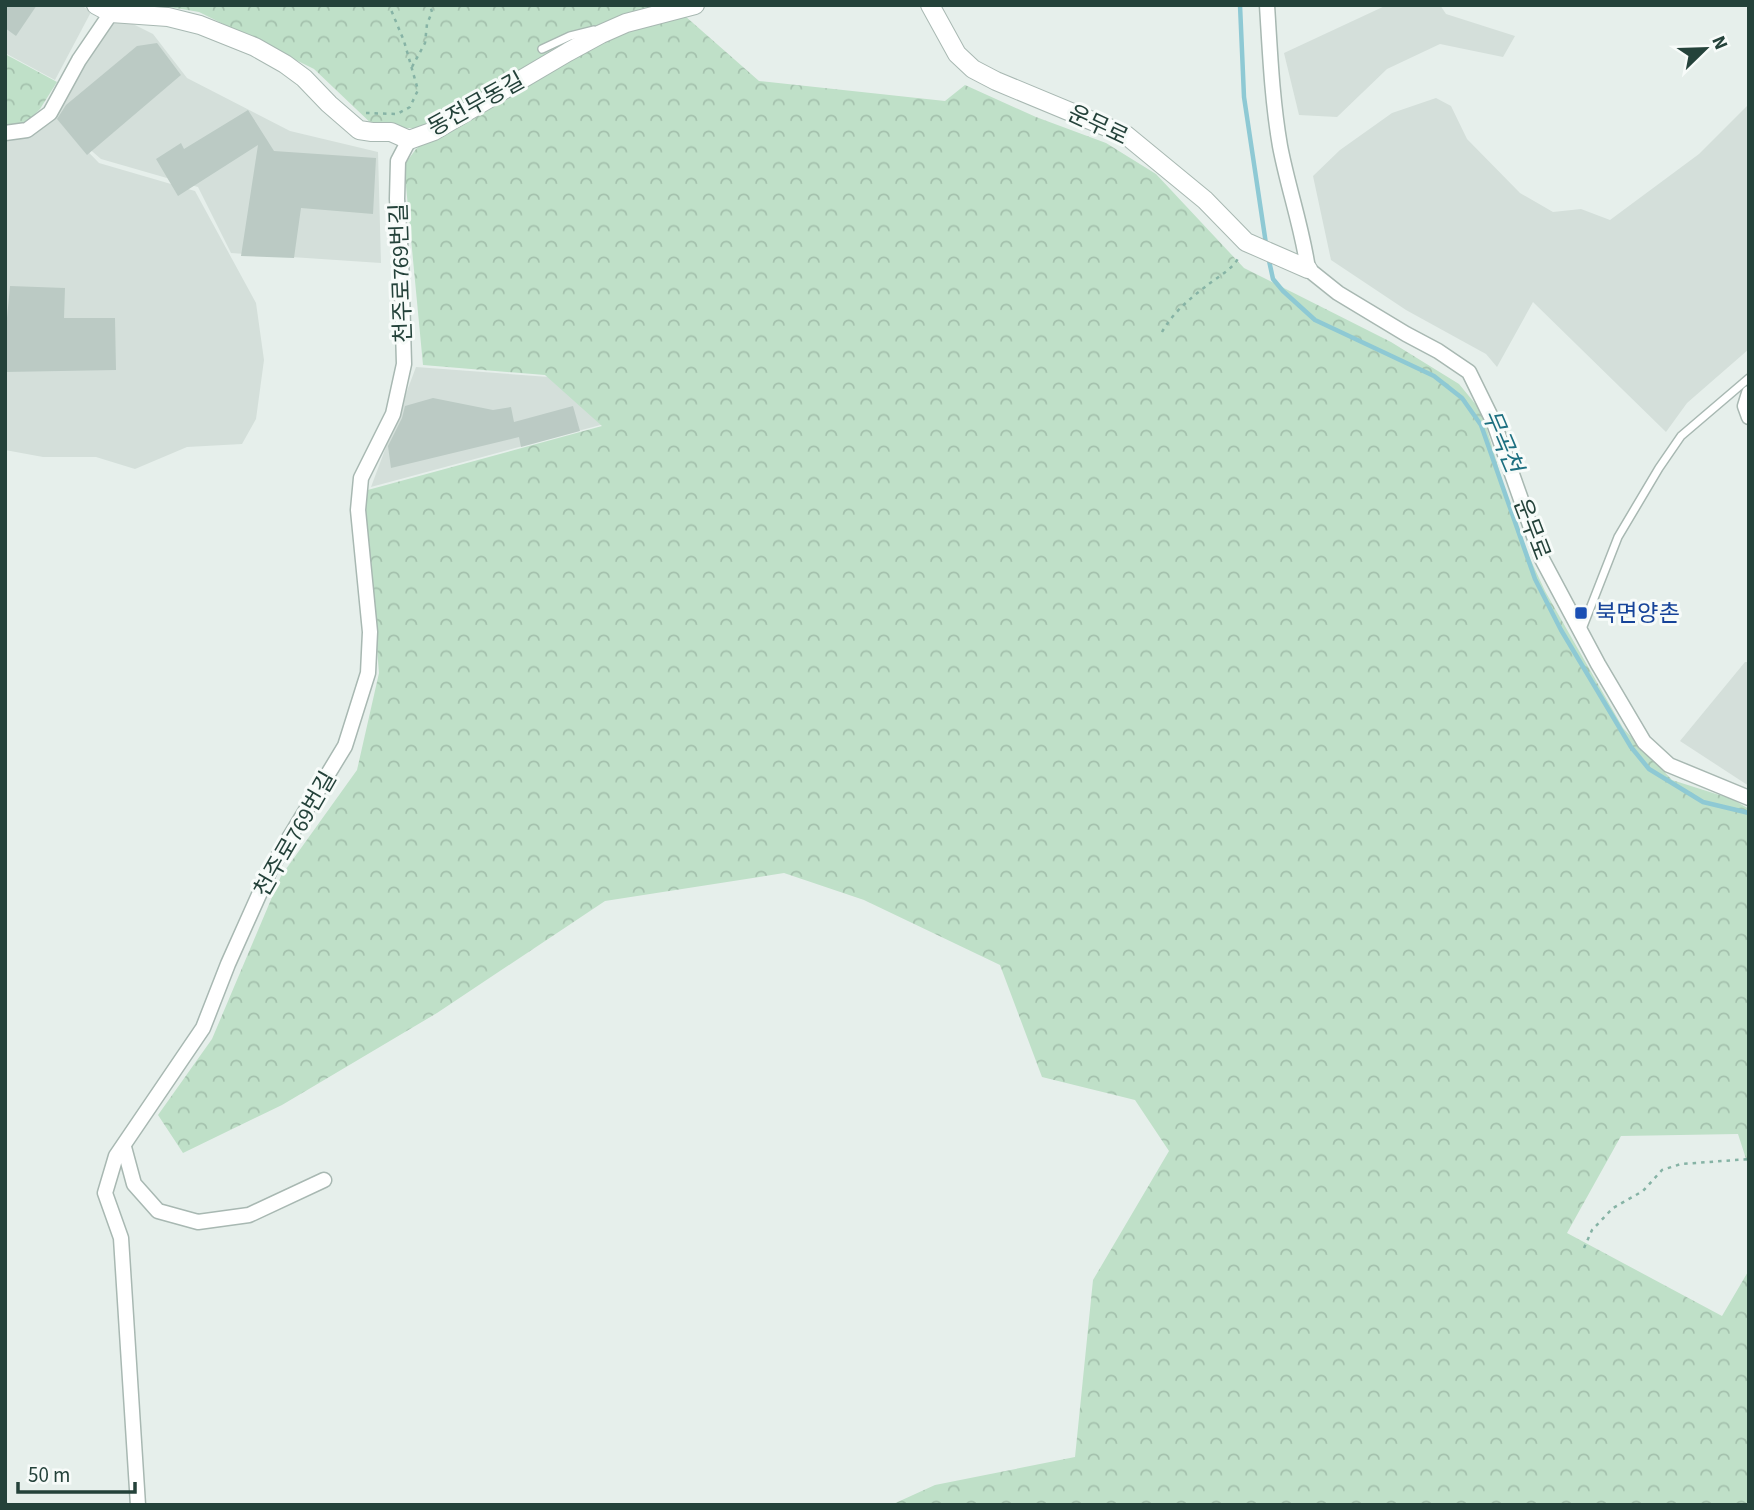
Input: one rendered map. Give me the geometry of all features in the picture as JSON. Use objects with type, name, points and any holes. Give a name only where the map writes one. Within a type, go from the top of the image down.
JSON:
[{"type":"street","name":"동전무동길","points":[[5,133],[27,130],[50,113],[103,9],[168,17],[200,25],[255,47],[304,78],[359,130],[391,132],[409,140],[434,131],[568,52],[626,23],[695,5]]},
{"type":"street","name":"운무로","points":[[930,5],[957,54],[973,69],[1126,135],[1205,200],[1246,242],[1308,269],[1338,293],[1469,372],[1494,423],[1542,559],[1598,664],[1644,742],[1670,765],[1749,799]]},
{"type":"street","points":[[1267,5],[1280,146],[1308,269]]},
{"type":"street","name":"천주로769번길","points":[[138,1505],[121,1238],[105,1193],[116,1156],[204,1028],[228,964],[271,868],[345,746],[368,673],[370,632],[358,510],[361,478],[393,414],[404,364],[397,199],[398,161],[409,140]]},
{"type":"street","points":[[1749,393],[1745,406],[1749,417]]},
{"type":"street","points":[[124,1147],[134,1184],[158,1210],[198,1222],[250,1215],[324,1180]]},
{"type":"lane","points":[[542,49],[570,36],[626,23]]},
{"type":"lane","points":[[1581,630],[1618,537],[1659,468],[1681,436],[1749,378]]},
{"type":"path","points":[[341,115],[397,114],[410,107],[418,90],[404,41],[389,5]]},
{"type":"path","points":[[411,68],[425,43],[427,24],[432,12],[430,5]]},
{"type":"path","points":[[1162,332],[1180,309],[1235,264],[1246,242]]},
{"type":"path","points":[[1584,1248],[1592,1230],[1613,1208],[1643,1191],[1662,1170],[1681,1164],[1749,1159]]},
{"type":"shaded area","points":[[5,5],[81,5],[91,12],[55,80],[5,53]]},
{"type":"shaded area","points":[[1387,5],[1440,5],[1446,14],[1515,36],[1503,57],[1440,44],[1387,69],[1337,117],[1299,115],[1284,53]]},
{"type":"shaded area","points":[[111,13],[153,34],[187,78],[290,131],[378,152],[381,263],[231,253],[198,187],[101,159],[63,126],[99,163],[195,191],[256,303],[264,360],[256,419],[242,444],[187,447],[135,469],[96,457],[43,457],[5,450],[5,133],[50,113]]},
{"type":"shaded area","points":[[1436,98],[1451,106],[1467,139],[1520,193],[1553,212],[1581,209],[1610,220],[1699,154],[1749,104],[1749,349],[1687,403],[1666,432],[1533,302],[1497,367],[1486,354],[1406,310],[1331,260],[1313,176],[1340,150],[1392,113]]},
{"type":"shaded area","points":[[416,367],[549,377],[604,424],[371,487]]},
{"type":"shaded area","points":[[1745,662],[1749,662],[1749,786],[1680,741]]},
{"type":"green space","points":[[158,5],[671,5],[648,8],[608,25],[417,128],[376,128],[314,69],[199,12]]},
{"type":"green space","points":[[685,16],[759,81],[945,101],[965,85],[1036,117],[1106,143],[1156,174],[1244,268],[1391,342],[1459,384],[1482,412],[1516,528],[1545,591],[1623,728],[1672,780],[1732,799],[1749,809],[1749,1168],[1738,1134],[1621,1136],[1567,1233],[1722,1316],[1749,1270],[1749,1505],[891,1505],[935,1485],[1075,1457],[1093,1280],[1169,1151],[1135,1100],[1042,1077],[1000,965],[864,900],[784,873],[605,901],[437,1013],[282,1105],[183,1153],[158,1115],[212,1039],[281,876],[357,770],[379,673],[364,491],[602,426],[545,375],[423,365],[404,165],[428,139],[475,118],[573,55],[630,29]]},
{"type":"green space","points":[[5,54],[57,82],[40,109],[26,123],[5,126]]},
{"type":"building","points":[[8,5],[37,5],[16,36],[5,28],[5,10]]},
{"type":"building","points":[[157,43],[181,75],[87,155],[57,119],[66,105],[137,46]]},
{"type":"building","points":[[248,110],[274,151],[376,158],[373,214],[301,208],[294,258],[241,256],[258,145],[178,196],[156,159],[181,143],[184,149]]},
{"type":"building","points":[[10,286],[65,288],[64,318],[115,318],[116,370],[5,372],[5,318]]},
{"type":"building","points":[[433,398],[493,410],[511,407],[514,422],[573,406],[580,431],[521,447],[519,437],[391,468],[388,446],[405,406]]},
{"type":"waterway","name":"무곡천","points":[[1240,5],[1244,97],[1266,244]]},
{"type":"waterway","name":"무곡천","points":[[1268,256],[1273,279],[1315,320],[1434,376],[1462,398],[1481,425],[1535,579],[1561,630],[1631,747],[1649,769],[1703,802],[1749,813]]},
{"type":"place","name":"북면양촌","points":[[1581,613]]}]
